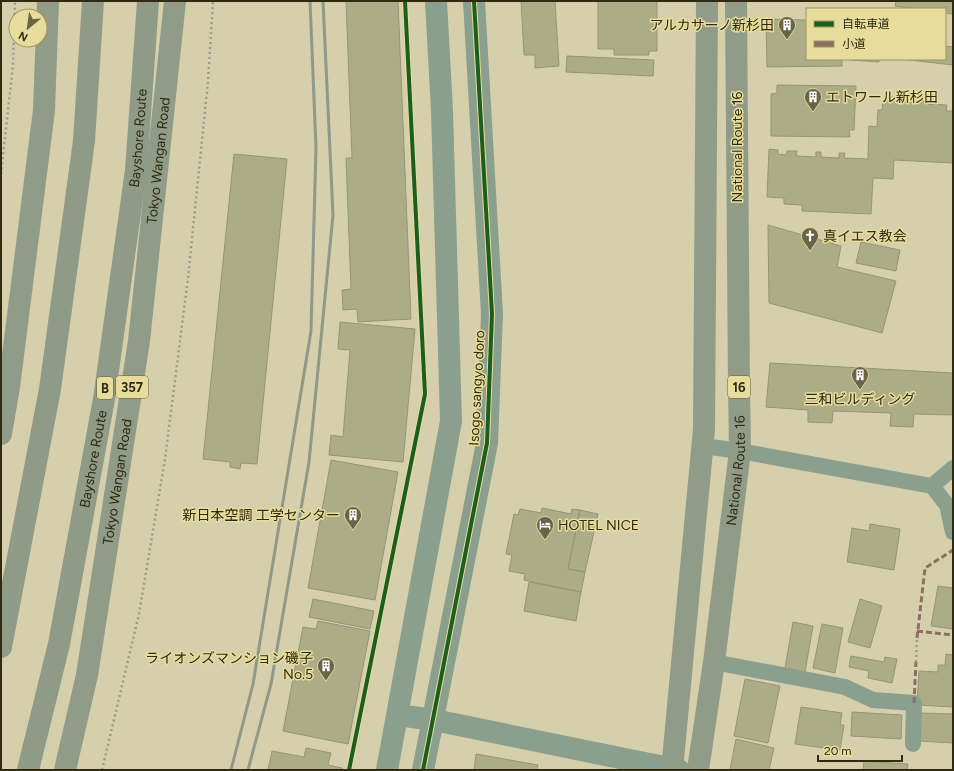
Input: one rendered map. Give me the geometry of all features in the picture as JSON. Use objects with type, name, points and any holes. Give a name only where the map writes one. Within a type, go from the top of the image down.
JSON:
[{"type":"highway","points":[[1,434],[9,387],[44,110],[48,1]]},
{"type":"highway","points":[[1,647],[50,389],[84,142],[93,1]]},
{"type":"highway","name":"Bayshore Route","points":[[28,770],[59,644],[104,399],[136,170],[148,1]]},
{"type":"highway","name":"Tokyo Wangan Road","points":[[65,770],[87,675],[139,341],[176,1]]},
{"type":"highway","points":[[675,770],[703,446],[707,1]]},
{"type":"highway","name":"National Route 16","points":[[698,770],[714,662],[740,451],[736,1]]},
{"type":"street","name":"Isogo sangyo doro","points":[[387,770],[451,421],[442,110],[436,1]]},
{"type":"street","name":"Isogo sangyo doro","points":[[423,770],[487,443],[492,314],[474,1]]},
{"type":"street","points":[[398,715],[434,720],[675,770]]},
{"type":"lane","points":[[703,446],[740,451],[932,486],[946,505],[953,532]]},
{"type":"lane","points":[[932,486],[953,468]]},
{"type":"lane","points":[[714,662],[845,687],[873,700],[914,703],[913,744]]},
{"type":"path","points":[[1,174],[13,65],[15,1]]},
{"type":"path","points":[[102,770],[139,614],[165,459],[188,278],[208,81],[213,1]]},
{"type":"path","points":[[404,1],[420,299]]},
{"type":"path","points":[[349,770],[425,394]]},
{"type":"path","points":[[916,662],[917,638]]},
{"type":"building","points":[[346,1],[398,1],[411,319],[358,322],[357,309],[343,310],[342,290],[351,289],[346,158],[352,158]]},
{"type":"building","points":[[521,1],[555,1],[559,66],[535,68],[535,55],[524,55]]},
{"type":"building","points":[[598,1],[657,1],[657,51],[649,51],[649,55],[614,55],[614,49],[598,49]]},
{"type":"building","points":[[896,1],[953,1],[953,14],[946,13],[946,8],[910,8],[895,6]]},
{"type":"building","name":"アルカサーノ新杉田","points":[[766,19],[806,20],[806,60],[842,60],[842,66],[767,67]]},
{"type":"building","points":[[946,46],[953,47],[953,65],[910,60],[946,60]]},
{"type":"building","points":[[567,56],[654,60],[653,76],[566,72]]},
{"type":"building","points":[[850,60],[879,60],[879,62]]},
{"type":"building","name":"エトワール新杉田","points":[[777,85],[856,86],[854,130],[849,130],[850,137],[771,136],[771,94],[777,93]]},
{"type":"building","points":[[892,97],[899,97],[899,102],[918,103],[918,98],[924,98],[924,104],[947,105],[946,111],[953,111],[953,163],[894,160],[893,179],[873,178],[871,214],[802,211],[802,205],[784,204],[784,198],[767,197],[769,149],[778,150],[778,154],[786,155],[787,151],[797,151],[796,156],[816,157],[816,152],[821,152],[821,157],[839,158],[839,153],[845,153],[844,158],[868,159],[869,126],[877,127],[878,110],[882,110],[883,101],[891,101]]},
{"type":"building","points":[[234,154],[287,159],[257,464],[241,463],[240,469],[230,467],[230,462],[203,459]]},
{"type":"building","points":[[768,225],[841,246],[837,267],[896,281],[882,333],[769,303]]},
{"type":"building","points":[[861,242],[900,250],[896,271],[856,263]]},
{"type":"building","points":[[340,322],[415,329],[403,462],[329,455],[331,435],[343,437],[350,350],[338,349]]},
{"type":"building","name":"三和ビルディング","points":[[770,363],[953,373],[953,415],[914,414],[913,427],[890,426],[891,413],[833,411],[832,423],[808,422],[808,410],[766,407]]},
{"type":"building","name":"新日本空調 工学センター","points":[[331,460],[398,472],[375,600],[308,588]]},
{"type":"building","points":[[542,508],[571,514],[572,509],[580,510],[568,569],[585,572],[581,592],[524,580],[525,574],[509,571],[512,555],[506,554],[514,514],[518,515],[520,509],[541,513]]},
{"type":"building","points":[[580,510],[598,514],[585,572],[568,569]]},
{"type":"building","points":[[870,524],[900,529],[894,570],[847,562],[852,528],[869,531]]},
{"type":"building","points":[[529,582],[581,592],[576,621],[524,611]]},
{"type":"building","points":[[938,586],[953,588],[953,629],[931,626]]},
{"type":"building","points":[[313,599],[374,611],[370,629],[309,617]]},
{"type":"building","points":[[860,599],[882,606],[870,648],[848,642]]},
{"type":"building","name":"ライオンズマンション磯子 No.5","points":[[318,621],[370,631],[348,744],[283,731],[303,627],[316,629]]},
{"type":"building","points":[[793,622],[813,626],[805,672],[785,668]]},
{"type":"building","points":[[822,624],[843,628],[835,673],[813,668]]},
{"type":"building","points":[[946,654],[953,655],[953,707],[917,705],[919,671],[938,672],[938,665],[945,665]]},
{"type":"building","points":[[851,656],[884,662],[885,657],[897,659],[892,683],[868,678],[869,671],[849,667]]},
{"type":"building","points":[[745,679],[780,686],[768,743],[734,736]]},
{"type":"building","points":[[801,707],[842,713],[840,725],[844,725],[840,750],[795,744]]},
{"type":"building","points":[[852,712],[902,715],[901,739],[851,736]]},
{"type":"building","points":[[921,713],[953,714],[953,743],[919,741]]},
{"type":"building","points":[[736,739],[774,748],[769,770],[730,770]]},
{"type":"building","points":[[306,748],[331,753],[328,765],[342,768],[342,770],[268,770],[272,751],[304,757]]},
{"type":"building","points":[[476,754],[538,765],[537,770],[474,770]]},
{"type":"building","points":[[864,761],[908,764],[907,770],[863,770]]},
{"type":"railway","points":[[231,770],[253,684],[311,331],[316,148],[310,1]]},
{"type":"railway","points":[[248,770],[271,684],[309,462],[333,215],[323,1]]},
{"type":"marked path","points":[[917,638],[925,568],[953,550]]},
{"type":"marked path","points":[[917,631],[953,635]]},
{"type":"marked path","points":[[914,703],[916,662]]},
{"type":"cycle path","points":[[349,770],[425,394],[405,1]]},
{"type":"cycle path","points":[[423,770],[487,443],[492,314],[474,1]]},
{"type":"place","name":"アルカサーノ新杉田","points":[[787,40]]},
{"type":"place","name":"エトワール新杉田","points":[[813,112]]},
{"type":"place","name":"真イエス教会","points":[[810,251]]},
{"type":"place","name":"三和ビルディング","points":[[860,390]]},
{"type":"place","name":"新日本空調 工学センター","points":[[353,530]]},
{"type":"place","name":"HOTEL NICE","points":[[545,540]]},
{"type":"place","name":"ライオンズマンション磯子 No.5","points":[[326,681]]}]
